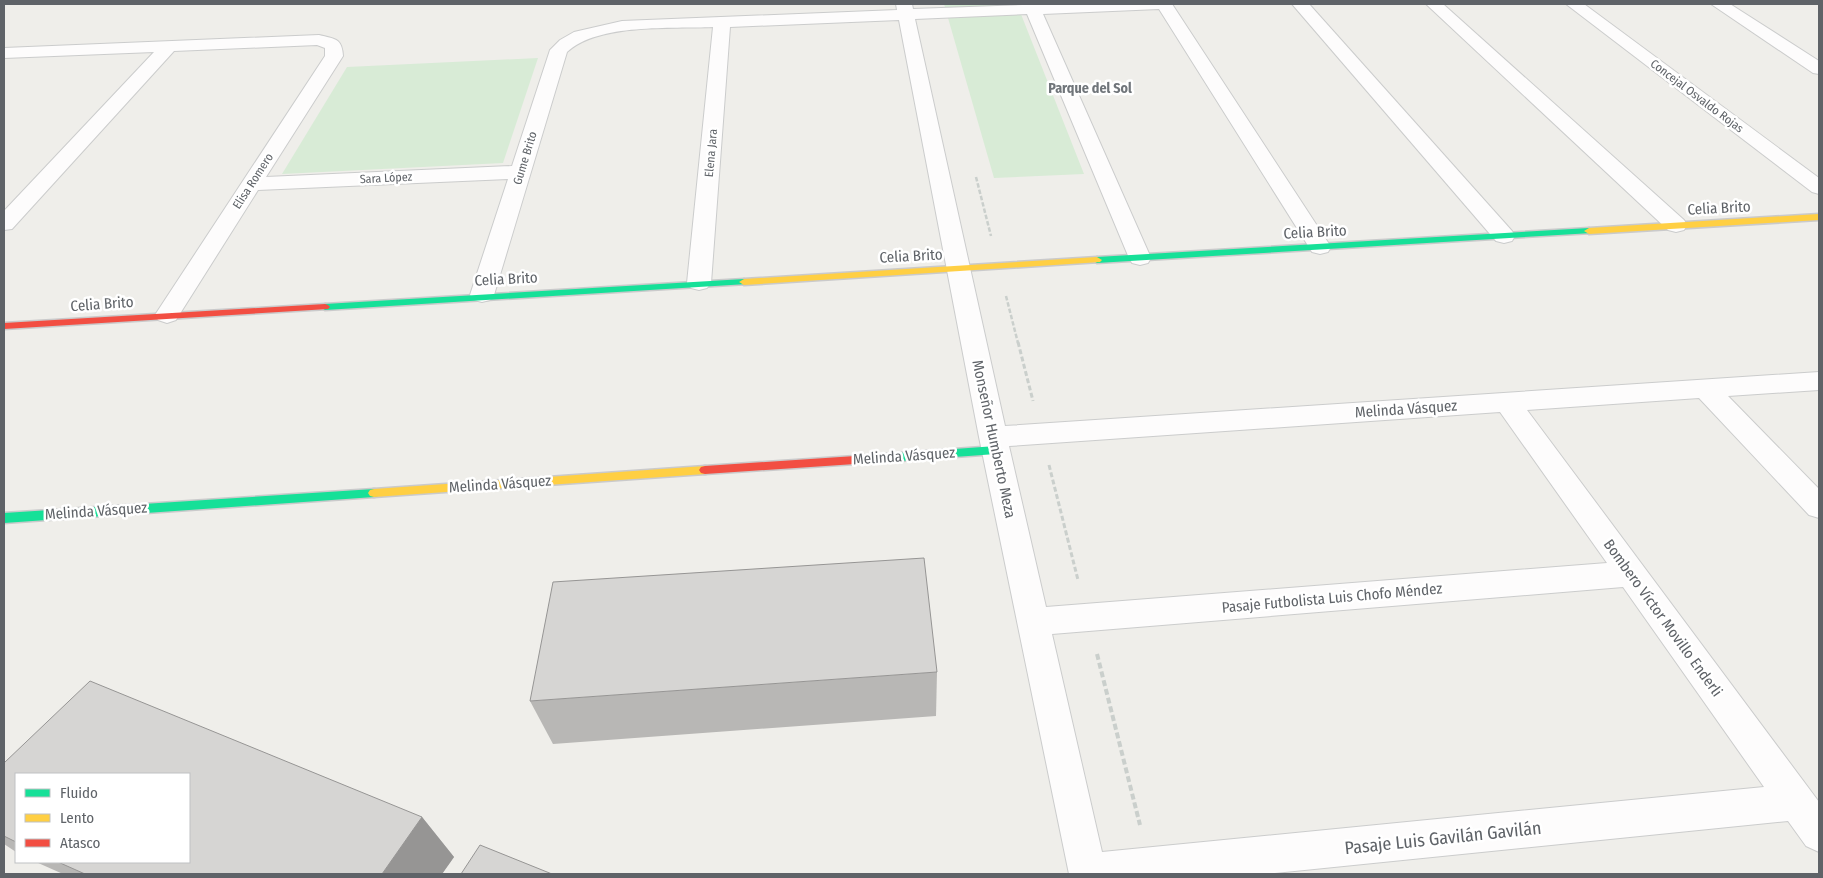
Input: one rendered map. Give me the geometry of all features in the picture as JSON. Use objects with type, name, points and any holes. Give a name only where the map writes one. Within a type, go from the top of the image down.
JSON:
[{"type":"street","points":[[722,22],[905,9],[1034,9],[1164,4],[1320,247]]},
{"type":"street","points":[[1300,4],[1504,236]]},
{"type":"street","points":[[1434,4],[1676,226]]},
{"type":"street","name":"Concejal Osvaldo Rojas","points":[[1574,4],[1819,188]]},
{"type":"street","points":[[1719,4],[1819,69]]},
{"type":"street","name":"Monseñor Humberto Meza","points":[[905,9],[994,443],[1088,874]]},
{"type":"street","points":[[1034,9],[1140,258]]},
{"type":"street","name":"Gume Brito","points":[[482,296],[559,50],[569,39],[584,32],[622,26],[722,22]]},
{"type":"street","name":"Elena Jara","points":[[699,283],[722,22]]},
{"type":"street","name":"Elisa Romero","points":[[167,315],[334,56],[334,45],[319,40],[170,45]]},
{"type":"street","points":[[4,52],[170,45]]},
{"type":"street","points":[[4,224],[170,45]]},
{"type":"street","name":"Sara López","points":[[252,184],[521,172]]},
{"type":"street","name":"Celia Brito","points":[[4,326],[1819,217]]},
{"type":"street","name":"Melinda Vásquez","points":[[4,518],[1507,402],[1819,381]]},
{"type":"street","points":[[1706,389],[1819,507]]},
{"type":"street","name":"Bombero Víctor Movillo Enderli","points":[[1507,402],[1819,833]]},
{"type":"street","name":"Pasaje Futbolista Luis Chofo Méndez","points":[[1033,622],[1631,574]]},
{"type":"street","name":"Pasaje Luis Gavilán Gavilán","points":[[1088,874],[1797,802]]},
{"type":"green space","points":[[944,4],[1017,4],[1084,174],[994,178]]},
{"type":"green space","points":[[538,58],[503,163],[282,174],[347,67]]},
{"type":"building","points":[[924,558],[937,672],[530,701],[553,582]]},
{"type":"building","points":[[90,681],[422,817],[382,874],[85,874],[60,863],[190,863],[190,773],[15,773],[15,842],[4,836],[4,763]]},
{"type":"building","points":[[480,845],[552,874],[461,874]]},
{"type":"traffic: fast","points":[[1097,260],[1589,231]]},
{"type":"traffic: fast","points":[[325,307],[744,282]]},
{"type":"traffic: fast","points":[[885,458],[996,450]]},
{"type":"traffic: fast","points":[[4,518],[374,493]]},
{"type":"traffic: slow","points":[[1589,231],[1819,217]]},
{"type":"traffic: slow","points":[[744,282],[1097,260]]},
{"type":"traffic: slow","points":[[374,493],[705,470]]},
{"type":"traffic: jam","points":[[4,326],[325,307]]},
{"type":"traffic: jam","points":[[705,470],[885,458]]},
{"type":"district","name":"Parque del Sol","points":[[1090,88]]}]
